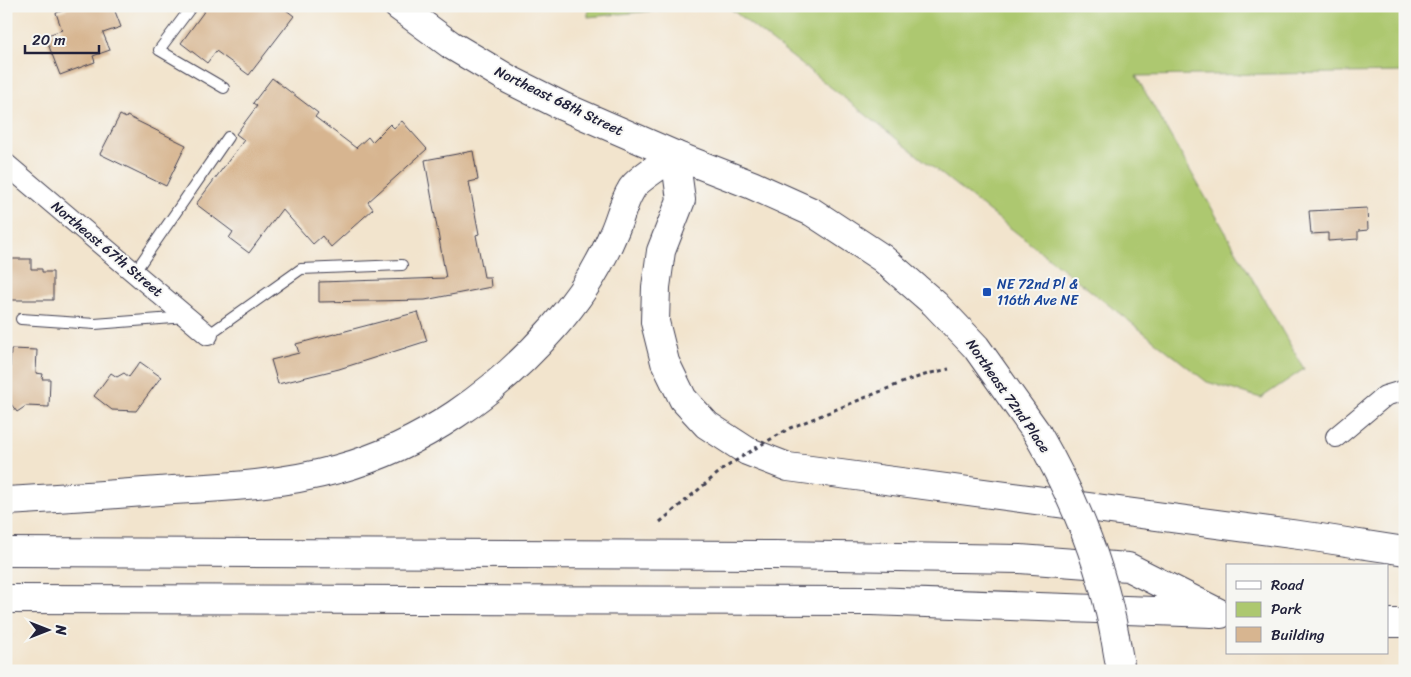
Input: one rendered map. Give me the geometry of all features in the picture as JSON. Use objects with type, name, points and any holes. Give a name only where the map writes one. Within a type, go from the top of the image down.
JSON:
[{"type":"main road","name":"Northeast 68th Street","points":[[398,6],[451,45],[510,80],[562,106],[675,155]]},
{"type":"main road","name":"Northeast 72nd Place","points":[[675,155],[752,185],[812,212],[882,258],[935,304],[960,329],[994,370],[1037,433],[1060,472],[1097,561],[1110,608],[1121,671]]},
{"type":"main road","points":[[6,501],[247,486],[293,480],[339,469],[404,444],[446,421],[484,395],[524,360],[555,326],[588,281],[614,233],[631,188],[675,155],[681,200],[661,251],[656,287],[655,322],[666,362],[683,399],[707,425],[746,451],[788,467],[1304,535],[1405,551]]},
{"type":"main road","points":[[6,552],[774,555],[1020,558],[1128,567],[1224,614]]},
{"type":"main road","points":[[6,599],[871,600],[1224,614]]},
{"type":"main road","points":[[1388,622],[1405,624]]},
{"type":"street","name":"Northeast 67th Street","points":[[6,164],[208,335]]},
{"type":"street","points":[[1336,437],[1385,396],[1405,390]]},
{"type":"lane","points":[[192,6],[159,50],[224,88]]},
{"type":"lane","points":[[134,273],[228,138]]},
{"type":"lane","points":[[208,335],[301,269],[402,264]]},
{"type":"lane","points":[[21,319],[95,324],[186,317]]},
{"type":"path","points":[[660,522],[723,469],[790,428],[931,373],[949,369]]},
{"type":"green space","points":[[588,6],[706,6],[588,17]]},
{"type":"green space","points":[[727,6],[1405,6],[1405,72],[1136,76],[1304,369],[1261,398],[1207,382]]},
{"type":"building","points":[[75,6],[113,6],[121,27],[103,33],[110,50],[93,56],[95,62],[60,75],[45,36],[62,30],[56,13]]},
{"type":"building","points":[[208,6],[281,6],[294,16],[249,75],[216,51],[207,63],[181,43]]},
{"type":"building","points":[[272,78],[318,113],[315,117],[356,148],[368,137],[372,142],[390,124],[394,128],[402,121],[427,149],[368,202],[373,209],[331,247],[322,236],[313,244],[282,209],[249,253],[229,238],[233,232],[196,204],[244,140],[236,134],[257,106],[253,103]]},
{"type":"building","points":[[120,115],[126,118],[127,116],[186,145],[166,186],[100,154]]},
{"type":"building","points":[[473,151],[478,180],[469,182],[479,234],[476,235],[484,277],[490,277],[491,287],[425,300],[319,302],[319,282],[446,278],[425,160]]},
{"type":"building","points":[[1367,208],[1368,230],[1358,231],[1358,239],[1328,241],[1328,233],[1311,234],[1309,211]]},
{"type":"building","points":[[6,259],[31,259],[31,269],[53,272],[53,300],[6,300]]},
{"type":"building","points":[[418,312],[427,341],[339,369],[278,384],[271,360],[299,353],[296,344]]},
{"type":"building","points":[[11,349],[37,350],[36,373],[43,374],[42,379],[50,379],[49,407],[26,406],[17,412],[8,400]]},
{"type":"building","points":[[140,362],[161,377],[136,411],[112,410],[94,396],[111,373],[117,377],[124,373],[129,377]]},
{"type":"place","name":"NE 72nd Pl & 116th Ave NE","points":[[987,292]]}]
